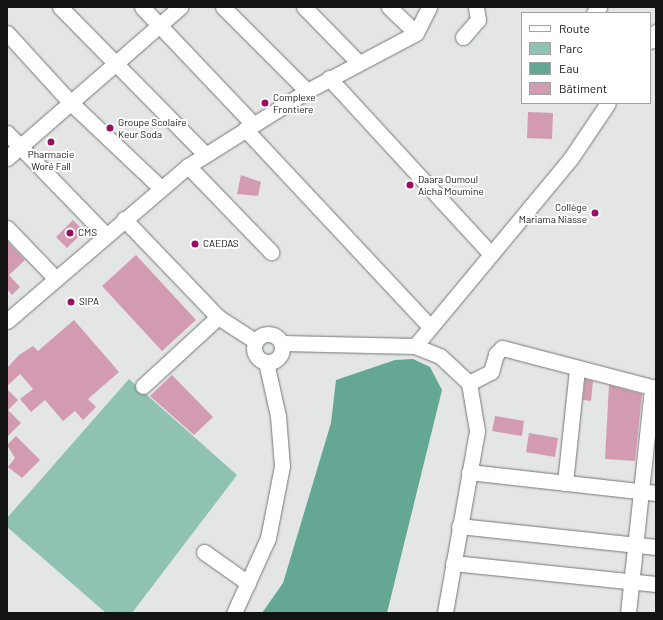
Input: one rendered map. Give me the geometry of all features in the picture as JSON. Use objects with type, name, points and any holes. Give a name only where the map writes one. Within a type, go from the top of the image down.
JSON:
[{"type":"street","points":[[60,7],[205,154]]},
{"type":"street","points":[[142,7],[160,25],[430,327]]},
{"type":"street","points":[[7,158],[180,7]]},
{"type":"street","points":[[223,7],[307,91]]},
{"type":"street","points":[[304,7],[358,62]]},
{"type":"street","points":[[389,7],[416,33]]},
{"type":"street","points":[[8,319],[188,166],[249,126],[329,78],[416,33],[429,7]]},
{"type":"street","points":[[463,37],[478,20],[476,7]]},
{"type":"street","points":[[7,34],[70,103],[161,188]]},
{"type":"street","points":[[329,78],[491,254]]},
{"type":"street","points":[[415,346],[571,158],[601,106]]},
{"type":"street","points":[[7,134],[106,235]]},
{"type":"street","points":[[188,166],[272,252]]},
{"type":"street","points":[[124,219],[218,317],[255,341]]},
{"type":"street","points":[[7,228],[56,279]]},
{"type":"street","points":[[143,386],[218,317]]},
{"type":"street","points":[[255,341],[266,334],[272,334],[282,343],[415,346],[440,356],[469,383],[477,431],[459,526],[445,613]]},
{"type":"street","points":[[234,613],[268,538],[282,466],[278,416],[266,362],[255,355],[255,341]]},
{"type":"street","points":[[266,362],[279,357],[282,343]]},
{"type":"street","points":[[469,383],[491,372],[496,354],[502,348],[654,388],[628,613]]},
{"type":"street","points":[[565,483],[577,368]]},
{"type":"street","points":[[469,472],[656,493]]},
{"type":"street","points":[[459,526],[656,547]]},
{"type":"street","points":[[204,552],[248,583]]},
{"type":"street","points":[[453,563],[656,584]]},
{"type":"green space","points":[[129,379],[237,475],[132,613],[106,613],[7,527],[7,518]]},
{"type":"water","points":[[413,359],[430,367],[442,390],[387,613],[262,613],[283,583],[331,423],[336,380],[395,360]]},
{"type":"building","points":[[528,112],[553,113],[552,139],[527,138]]},
{"type":"building","points":[[241,175],[261,182],[258,196],[237,194]]},
{"type":"building","points":[[73,220],[84,231],[67,248],[56,237]]},
{"type":"building","points":[[7,241],[25,260],[9,275],[20,287],[12,295],[7,289]]},
{"type":"building","points":[[136,255],[196,320],[162,351],[102,286]]},
{"type":"building","points":[[74,320],[119,372],[88,399],[96,407],[83,420],[75,411],[63,421],[45,400],[31,412],[20,399],[33,389],[20,374],[7,386],[7,368],[19,355],[33,346],[38,351]]},
{"type":"building","points":[[172,375],[213,417],[194,435],[150,396]]},
{"type":"building","points":[[585,379],[593,381],[591,401],[583,400]]},
{"type":"building","points":[[609,385],[642,394],[635,461],[605,459]]},
{"type":"building","points":[[7,389],[18,400],[8,410],[21,423],[7,437]]},
{"type":"building","points":[[495,416],[524,421],[522,436],[492,431]]},
{"type":"building","points":[[529,433],[558,438],[555,457],[526,452]]},
{"type":"building","points":[[16,436],[40,460],[22,478],[8,467],[15,458],[7,445]]},
{"type":"place","name":"Complexe Frontiere","points":[[265,103]]},
{"type":"place","name":"Groupe Scolaire Keur Soda","points":[[110,128]]},
{"type":"place","name":"Pharmacie Woré Fall","points":[[51,142]]},
{"type":"place","name":"Daara Oumoul Aicha Moumine","points":[[410,185]]},
{"type":"place","name":"Collège Mariama Niasse","points":[[595,213]]},
{"type":"place","name":"CMS","points":[[70,233]]},
{"type":"place","name":"CAEDAS","points":[[195,244]]},
{"type":"place","name":"SIPA","points":[[71,302]]}]
